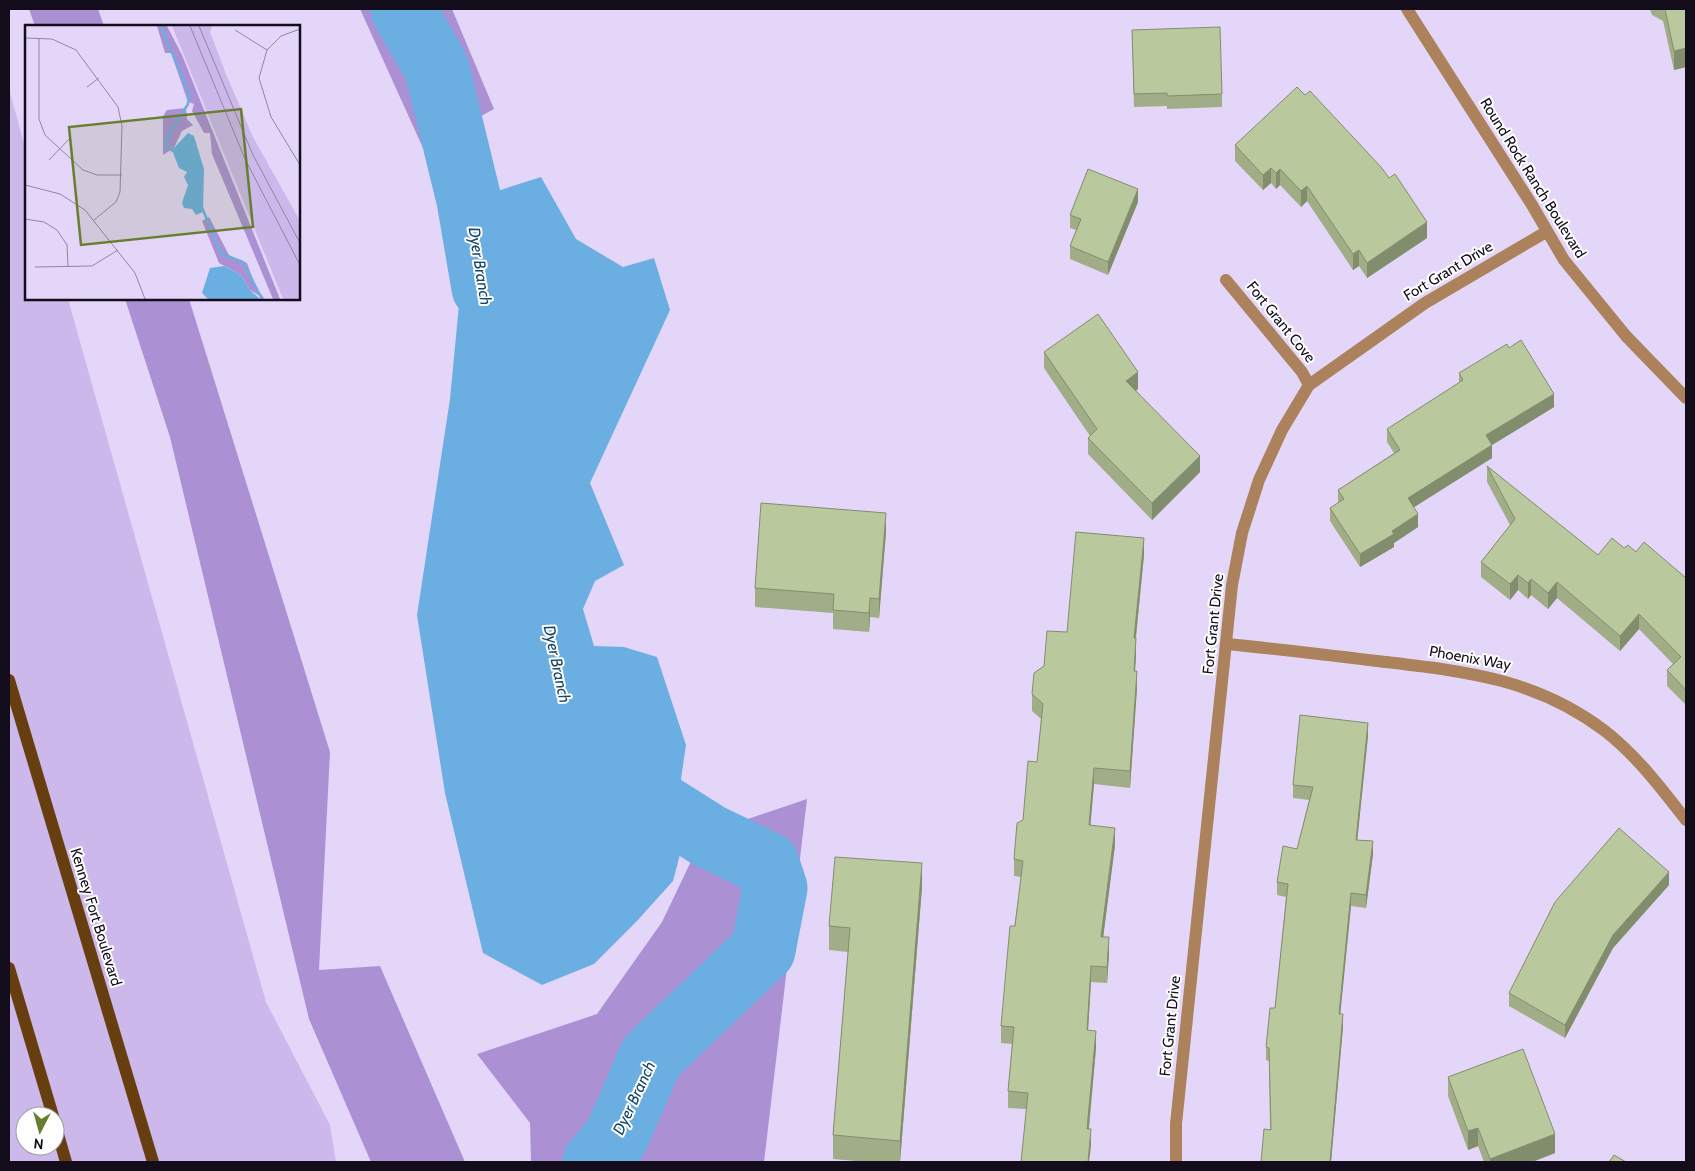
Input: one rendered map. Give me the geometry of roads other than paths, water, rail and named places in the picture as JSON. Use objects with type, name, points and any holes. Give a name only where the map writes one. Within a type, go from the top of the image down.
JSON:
[{"type":"main road","name":"Kenney Fort Boulevard","points":[[9,680],[153,1162]]},
{"type":"main road","points":[[9,968],[50,1106]]},
{"type":"street","name":"Round Rock Ranch Boulevard","points":[[1407,9],[1532,205],[1564,260],[1626,336],[1686,398]]},
{"type":"street","name":"Fort Grant Drive","points":[[1176,1162],[1176,1124],[1234,576],[1242,533],[1258,480],[1282,430],[1309,386],[1425,302],[1546,232]]},
{"type":"street","name":"Fort Grant Cove","points":[[1226,280],[1302,372],[1309,386]]},
{"type":"street","name":"Phoenix Way","points":[[1227,644],[1466,671],[1516,683],[1562,704],[1604,731],[1642,766],[1686,820]]},
{"type":"water","points":[[541,177],[576,239],[623,267],[654,258],[670,310],[590,483],[624,565],[595,581],[583,609],[594,646],[624,647],[657,657],[686,745],[676,813],[709,819],[709,836],[683,843],[673,881],[594,964],[542,985],[483,953],[445,793],[417,615],[450,399],[469,200]]},
{"type":"waterway","name":"Dyer Branch","points":[[403,9],[437,69],[469,200],[484,288]]},
{"type":"waterway","name":"Dyer Branch","points":[[595,1162],[616,1138],[651,1057],[763,950],[775,888],[767,864],[709,836],[633,788]]}]
